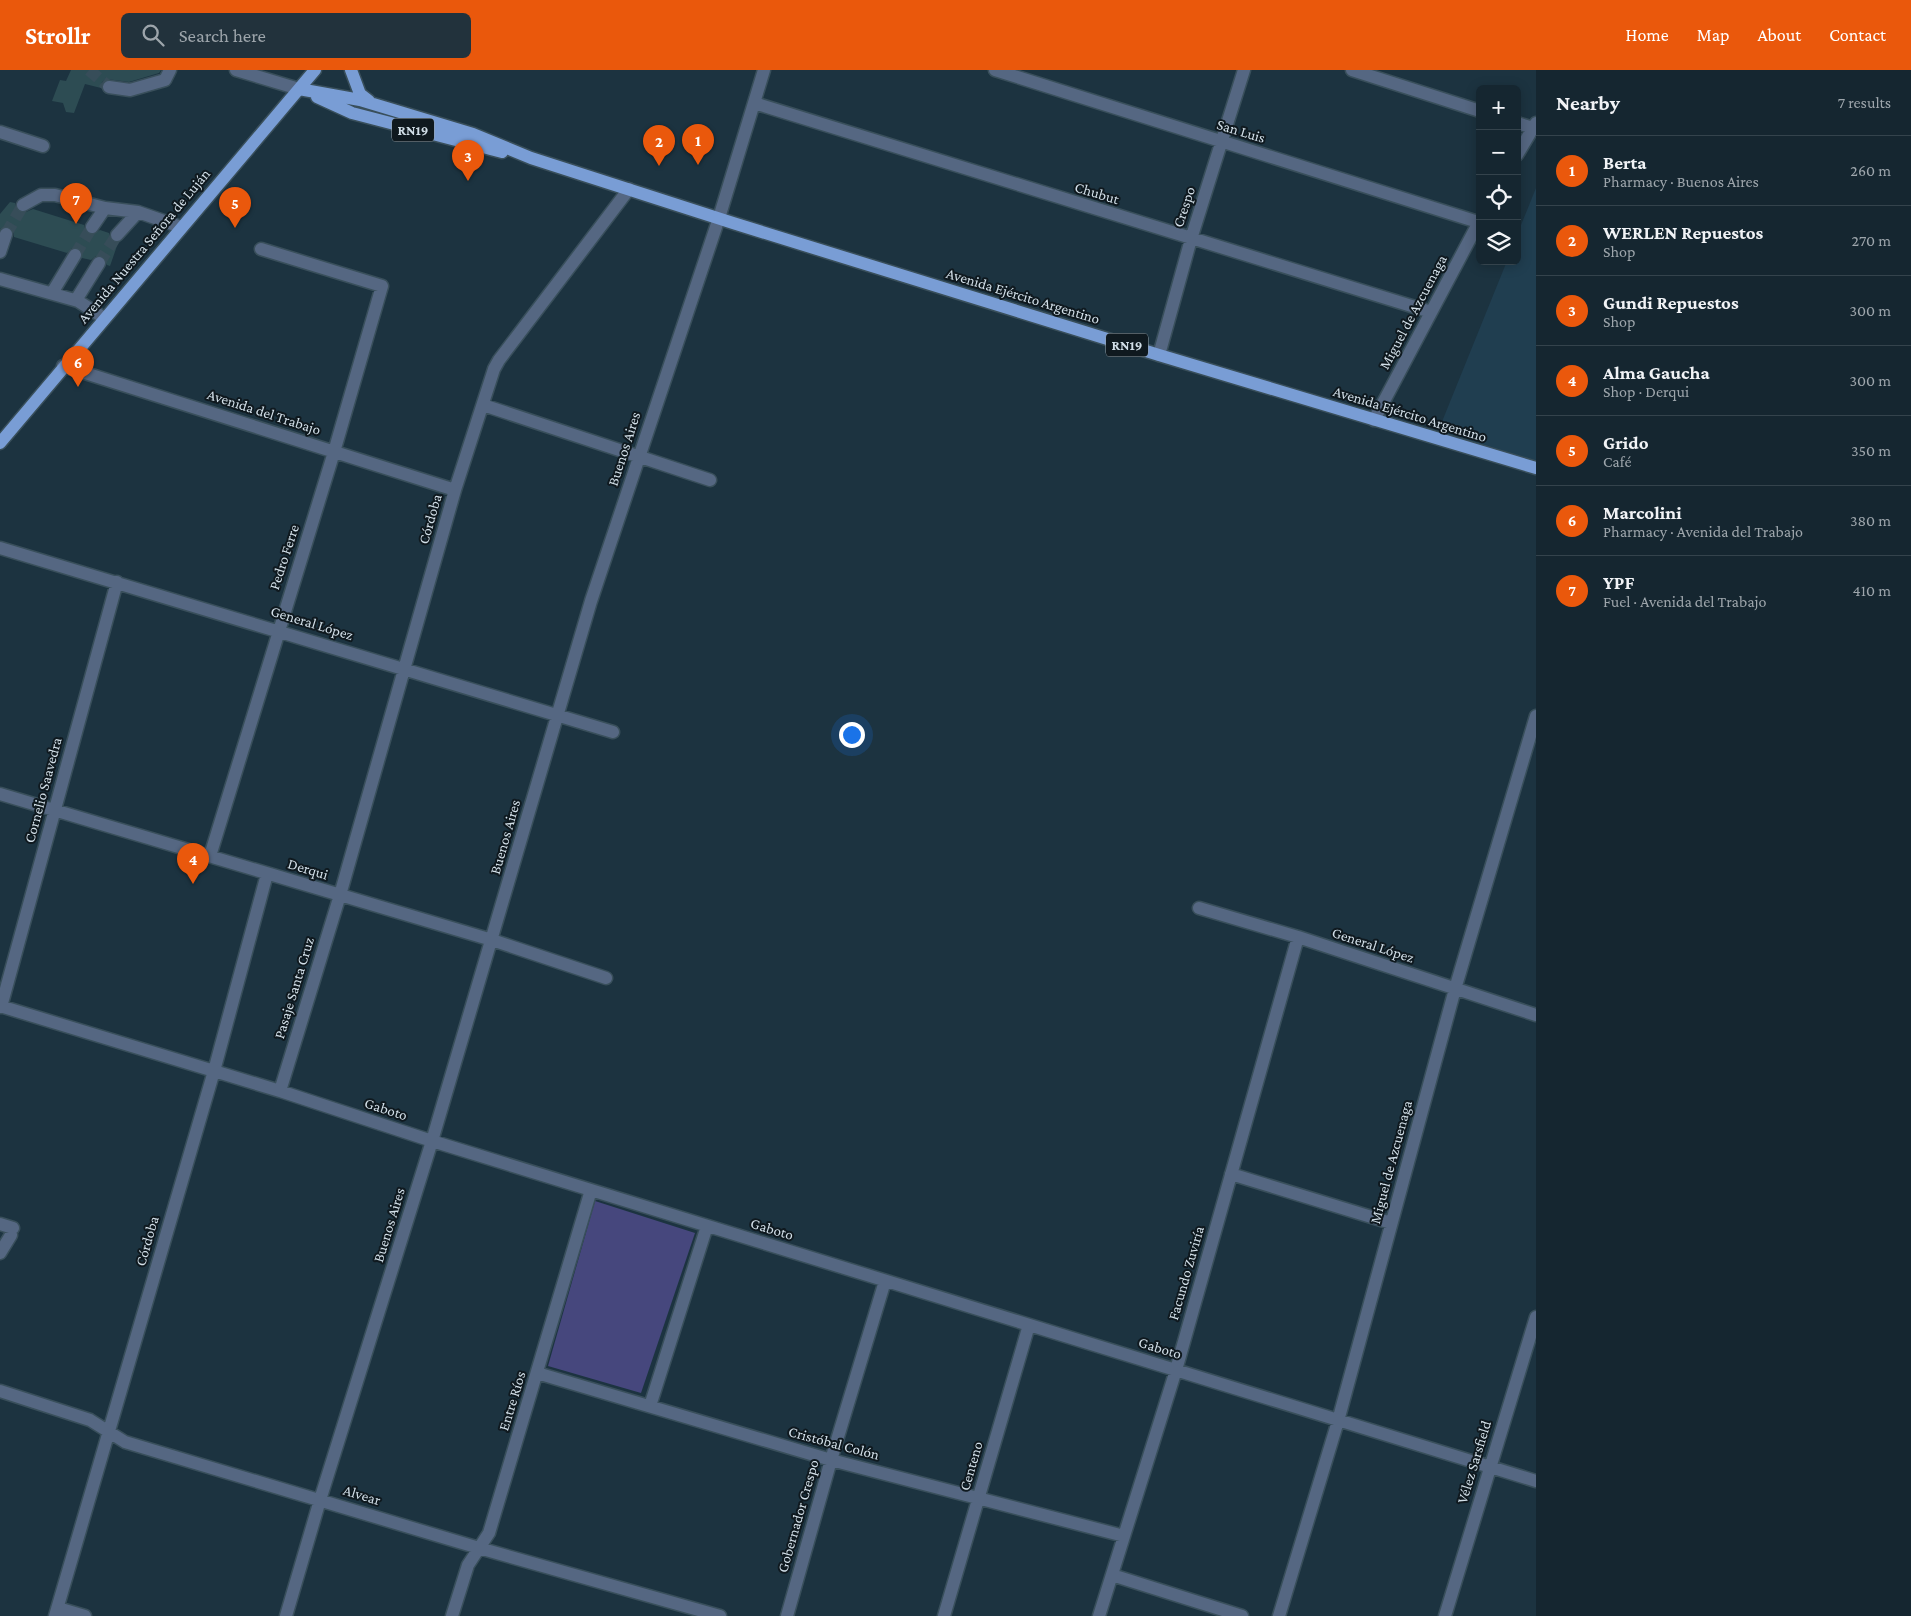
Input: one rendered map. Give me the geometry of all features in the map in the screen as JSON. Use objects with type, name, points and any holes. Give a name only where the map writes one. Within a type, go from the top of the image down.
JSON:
[{"type":"main road","name":"Avenida Nuestra Señora de Luján","points":[[0,443],[314,70]]},
{"type":"main road","points":[[351,70],[360,94],[374,104]]},
{"type":"main road","name":"Avenida Ejército Argentino","points":[[299,89],[374,104],[473,134],[531,158],[718,218],[1159,355],[1536,468]]},
{"type":"main road","name":"Avenida Ejército Argentino","points":[[299,89],[352,113],[469,145],[531,158]]},
{"type":"street","points":[[109,87],[130,90],[139,88],[165,80],[170,70]]},
{"type":"street","points":[[236,70],[299,89]]},
{"type":"street","name":"Buenos Aires","points":[[286,1616],[320,1500],[432,1142],[557,715],[764,70]]},
{"type":"street","name":"San Luis","points":[[995,70],[1476,220]]},
{"type":"street","name":"Crespo","points":[[1159,355],[1191,239],[1244,70]]},
{"type":"street","points":[[1352,70],[1476,110]]},
{"type":"street","name":"Chubut","points":[[754,103],[1431,312]]},
{"type":"street","points":[[1521,123],[1535,125],[1521,148]]},
{"type":"street","points":[[0,132],[43,146]]},
{"type":"street","name":"Córdoba","points":[[340,895],[455,490],[499,360],[629,189]]},
{"type":"street","points":[[23,205],[41,195],[54,195],[105,208],[138,212],[182,227]]},
{"type":"street","points":[[92,227],[105,208]]},
{"type":"street","points":[[117,235],[138,212]]},
{"type":"street","name":"Miguel de Azcuenaga","points":[[1374,420],[1476,227]]},
{"type":"street","points":[[0,252],[6,234]]},
{"type":"street","name":"Pedro Ferre","points":[[210,856],[334,452],[382,286],[261,248]]},
{"type":"street","points":[[52,293],[75,255]]},
{"type":"street","points":[[76,300],[99,263]]},
{"type":"street","points":[[0,278],[76,300],[104,318]]},
{"type":"street","name":"Avenida del Trabajo","points":[[63,366],[455,490]]},
{"type":"street","points":[[483,405],[710,480]]},
{"type":"street","name":"General López","points":[[0,548],[613,732]]},
{"type":"street","name":"Cornelio Saavedra","points":[[0,1006],[117,582]]},
{"type":"street","name":"Miguel de Azcuenaga","points":[[1279,1616],[1338,1421],[1455,989],[1536,716]]},
{"type":"street","name":"Derqui","points":[[0,794],[492,940],[606,978]]},
{"type":"street","name":"Córdoba","points":[[56,1612],[214,1071],[268,874]]},
{"type":"street","name":"Pasaje Santa Cruz","points":[[280,1091],[340,895]]},
{"type":"street","name":"General López","points":[[1199,908],[1298,937],[1536,1015]]},
{"type":"street","name":"Facundo Zuviría","points":[[1099,1616],[1176,1370],[1298,937]]},
{"type":"street","name":"Gaboto","points":[[0,1006],[280,1091],[432,1142],[1536,1481]]},
{"type":"street","points":[[1231,1174],[1392,1224]]},
{"type":"street","name":"Entre Ríos","points":[[452,1616],[468,1565],[489,1534],[591,1190]]},
{"type":"street","points":[[0,1224],[12,1231],[0,1254]]},
{"type":"street","points":[[650,1406],[707,1226]]},
{"type":"street","name":"Gobernador Crespo","points":[[787,1616],[831,1460],[886,1281]]},
{"type":"street","name":"Vélez Sarsfield","points":[[1445,1616],[1536,1317]]},
{"type":"street","name":"Centeno","points":[[944,1616],[1029,1325]]},
{"type":"street","name":"Cristóbal Colón","points":[[537,1373],[831,1460],[1124,1536]]},
{"type":"street","name":"Alvear","points":[[0,1391],[90,1420],[125,1442],[479,1548],[720,1616]]},
{"type":"street","points":[[1112,1575],[1242,1616]]},
{"type":"street","points":[[56,1612],[85,1616]]},
{"type":"shaded area","points":[[1536,188],[1536,468],[1435,439],[1505,265],[1521,265],[1521,225]]},
{"type":"shaded area","points":[[595,1201],[695,1233],[641,1393],[548,1366]]},
{"type":"building","points":[[71,70],[161,70],[159,73],[129,82],[106,79],[102,82],[101,88],[85,84],[74,113],[66,112],[63,103],[52,101],[60,80],[66,81]]},
{"type":"building","points":[[10,202],[15,203],[19,212],[33,209],[84,225],[85,231],[91,235],[100,230],[109,233],[111,241],[118,243],[110,266],[107,265],[103,256],[96,256],[91,260],[82,258],[82,252],[79,248],[72,248],[67,253],[14,237],[14,232],[9,226],[0,229],[0,214]]},
{"type":"tunnel","points":[[89,70],[109,87]]},
{"type":"tunnel","points":[[6,234],[23,205]]},
{"type":"tunnel","points":[[75,255],[92,227]]},
{"type":"tunnel","points":[[99,263],[117,235]]},
{"type":"place","name":"Berta","points":[[698,165]]},
{"type":"place","name":"WERLEN Repuestos","points":[[659,166]]},
{"type":"place","name":"Gundi Repuestos","points":[[468,181]]},
{"type":"place","name":"YPF","points":[[76,224]]},
{"type":"place","name":"Grido","points":[[235,228]]},
{"type":"place","name":"Marcolini","points":[[78,387]]},
{"type":"place","name":"Alma Gaucha","points":[[193,884]]}]
